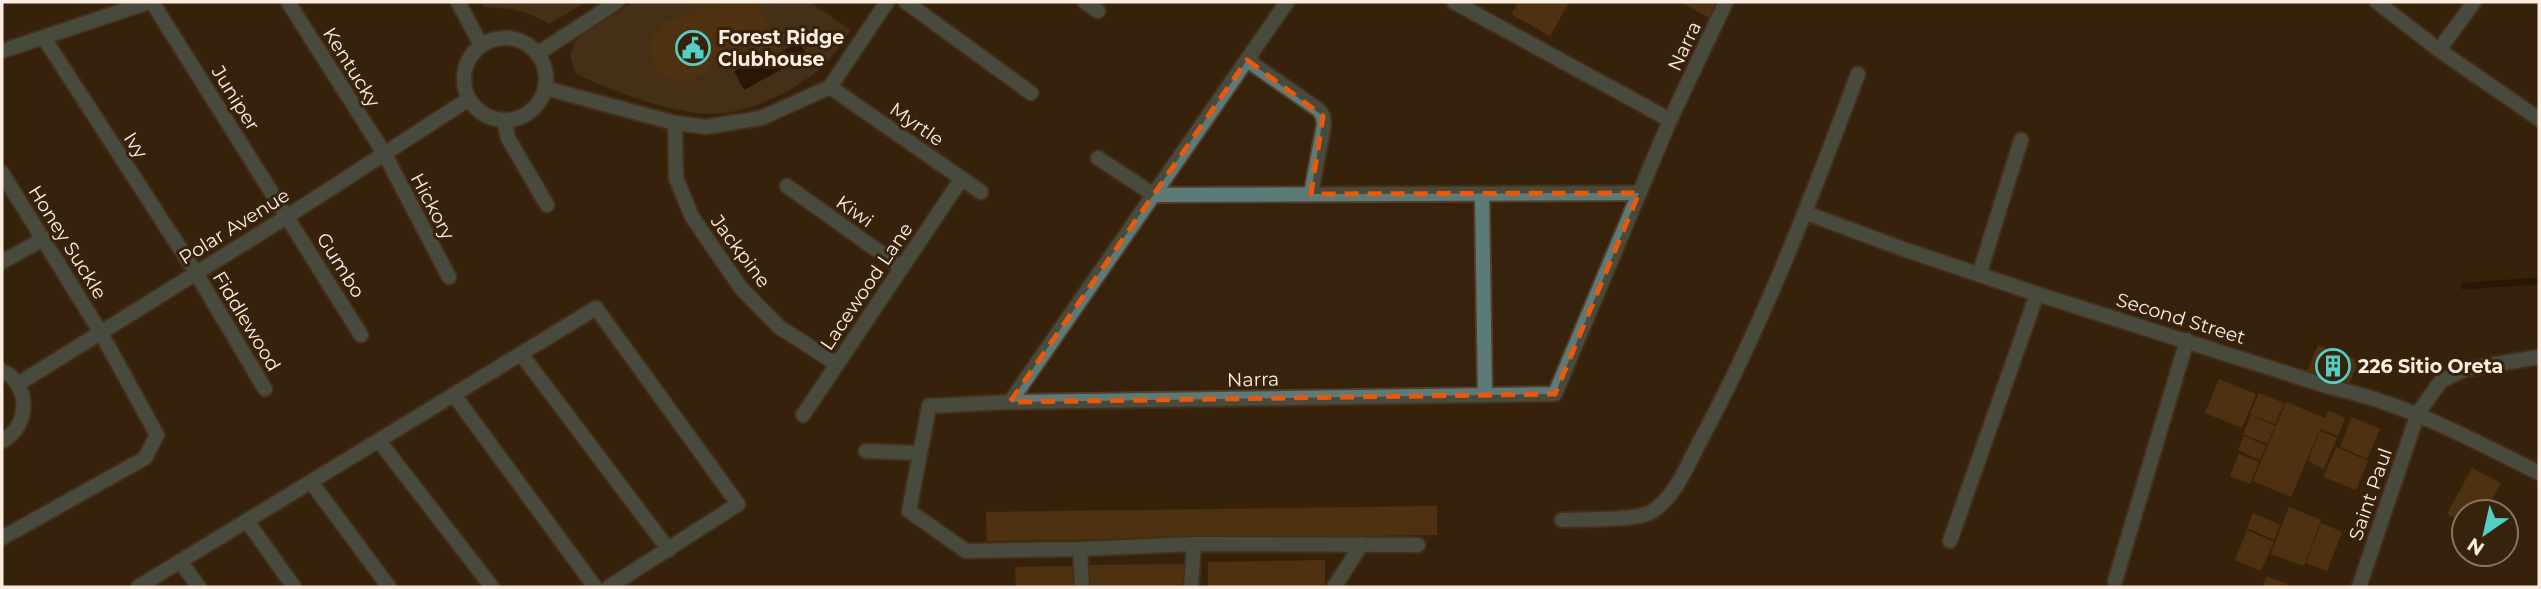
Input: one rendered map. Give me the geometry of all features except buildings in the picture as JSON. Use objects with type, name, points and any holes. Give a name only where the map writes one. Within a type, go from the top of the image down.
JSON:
[{"type":"street","points":[[2,51],[151,2]]},
{"type":"street","name":"Juniper","points":[[151,2],[288,216]]},
{"type":"street","name":"Kentucky","points":[[288,2],[384,153]]},
{"type":"street","points":[[458,2],[481,45]]},
{"type":"street","points":[[537,54],[617,2]]},
{"type":"street","points":[[545,88],[675,123],[706,127],[761,118],[830,87],[887,2]]},
{"type":"street","points":[[906,2],[1031,93]]},
{"type":"street","points":[[1085,2],[1098,10]]},
{"type":"street","points":[[1010,402],[1287,2]]},
{"type":"street","points":[[1454,2],[1670,120]]},
{"type":"street","name":"Narra","points":[[920,453],[929,406],[1010,402],[1555,394],[1670,120],[1726,2]]},
{"type":"street","points":[[2377,2],[2439,50],[2539,119]]},
{"type":"street","points":[[2439,50],[2474,2]]},
{"type":"street","name":"Ivy","points":[[44,38],[196,273]]},
{"type":"street","points":[[495,39],[511,39],[525,43],[537,54],[545,70],[545,88],[540,101],[530,112],[518,118],[504,120],[490,117],[478,110],[469,99],[464,85],[465,70],[471,56],[481,45],[495,39]]},
{"type":"street","points":[[1247,61],[1323,116],[1324,125],[1311,194]]},
{"type":"street","points":[[1562,520],[1638,516],[1653,511],[1667,497],[1720,404],[1806,213],[1858,74]]},
{"type":"street","name":"Myrtle","points":[[830,87],[981,192]]},
{"type":"street","name":"Polar Avenue","points":[[18,384],[288,216],[469,99]]},
{"type":"street","points":[[504,120],[508,138],[548,205]]},
{"type":"street","name":"Jackpine","points":[[675,123],[676,178],[692,217],[741,288],[779,327],[837,364]]},
{"type":"street","points":[[1979,275],[2021,140]]},
{"type":"street","name":"Hickory","points":[[384,153],[449,277]]},
{"type":"street","points":[[1098,158],[1154,195],[1639,193]]},
{"type":"street","name":"Honey Suckle","points":[[2,173],[101,332],[157,435],[145,458],[2,538]]},
{"type":"street","name":"Lacewood Lane","points":[[803,415],[962,178]]},
{"type":"street","name":"Kiwi","points":[[787,186],[902,268]]},
{"type":"street","points":[[1482,194],[1485,396]]},
{"type":"street","name":"Second Street","points":[[1806,213],[2036,294],[2330,387],[2371,396],[2418,413],[2539,473]]},
{"type":"street","name":"Gumbo","points":[[288,216],[361,335]]},
{"type":"street","points":[[2,262],[43,239]]},
{"type":"street","name":"Fiddlewood","points":[[196,273],[265,389]]},
{"type":"street","points":[[1950,541],[2036,294]]},
{"type":"street","points":[[138,587],[596,308],[738,503],[609,587]]},
{"type":"street","points":[[2115,581],[2187,340]]},
{"type":"street","points":[[521,354],[669,550]]},
{"type":"street","name":"Saint Paul","points":[[2359,587],[2418,413],[2441,381],[2466,369],[2539,357]]},
{"type":"street","points":[[2,371],[18,384],[23,399],[23,414],[17,428],[2,441]]},
{"type":"street","points":[[453,395],[595,587]]},
{"type":"street","points":[[379,441],[492,587]]},
{"type":"street","points":[[866,451],[920,453],[909,511],[966,551],[1194,544],[1418,545]]},
{"type":"street","points":[[311,482],[389,587]]},
{"type":"street","points":[[247,521],[294,587]]},
{"type":"street","points":[[1191,587],[1194,544]]},
{"type":"street","points":[[1334,587],[1362,544]]},
{"type":"street","points":[[1080,549],[1082,587]]},
{"type":"street","points":[[180,561],[198,587]]},
{"type":"highlighted area","points":[[1247,60],[1323,116],[1311,194],[1639,193],[1555,394],[1010,402]]},
{"type":"shaded area","points":[[480,2],[586,2],[549,24],[526,13],[484,7]]},
{"type":"shaded area","points":[[633,2],[810,2],[850,30],[825,64],[808,78],[779,95],[730,112],[714,114],[682,111],[651,103],[576,74],[570,55],[576,40],[590,28]]},
{"type":"shaded area","points":[[799,42],[807,55],[744,90],[734,71],[751,62],[761,63]]},
{"type":"waterway","points":[[2464,286],[2539,281]]},
{"type":"place","name":"Forest Ridge Clubhouse","points":[[693,48]]},
{"type":"place","name":"226 Sitio Oreta","points":[[2333,366]]}]
